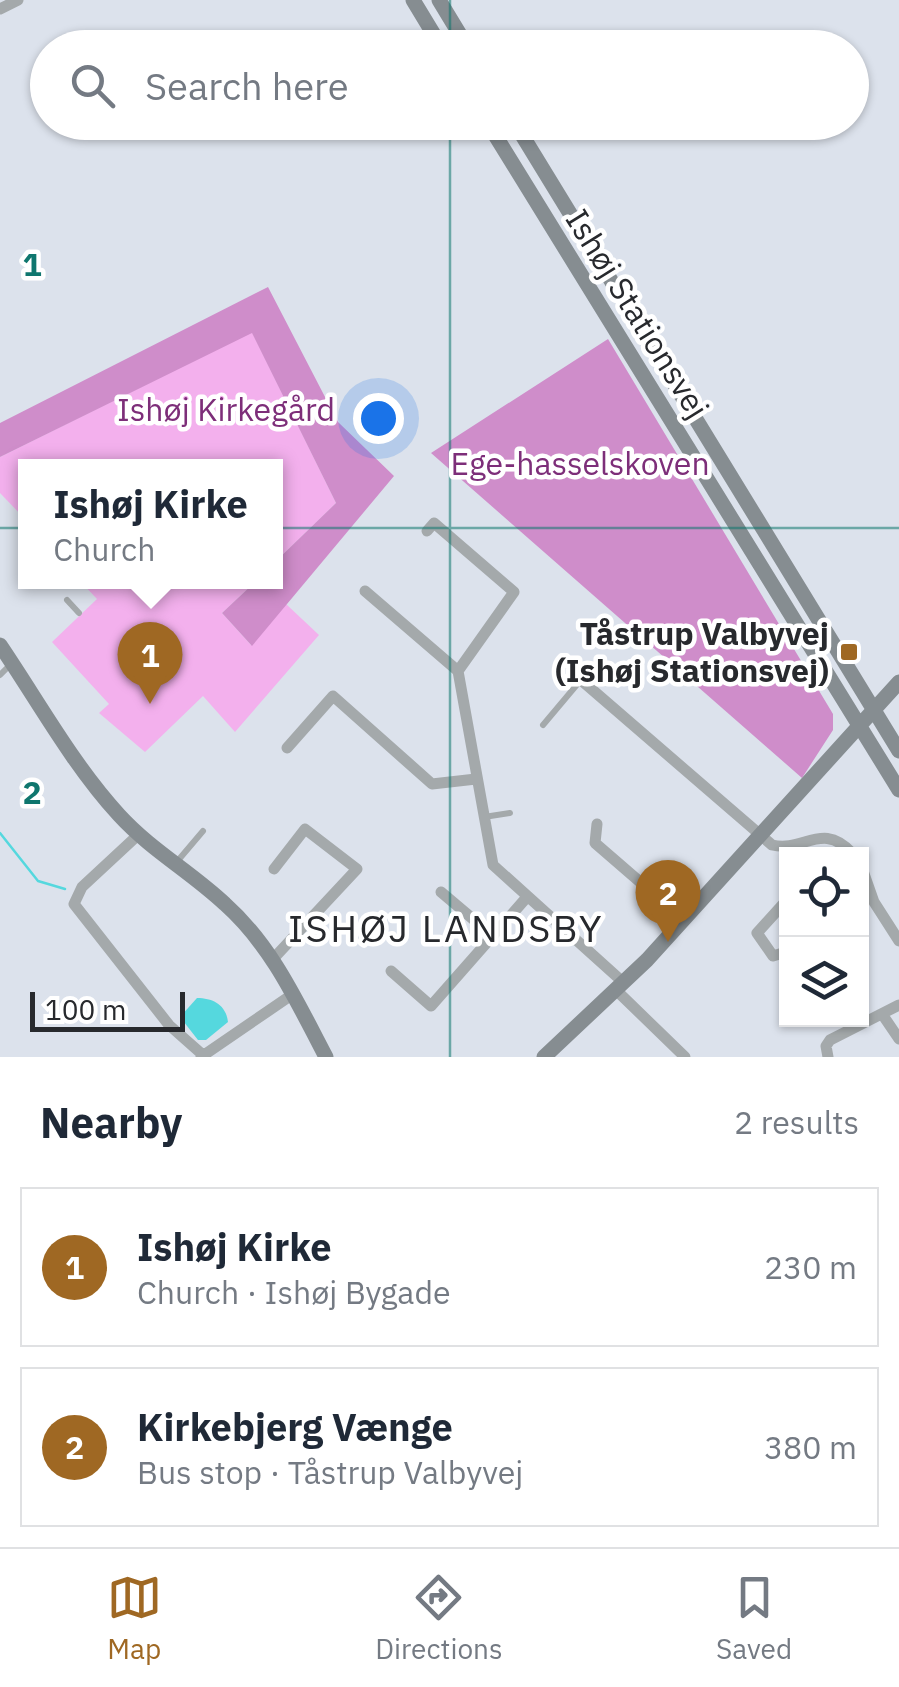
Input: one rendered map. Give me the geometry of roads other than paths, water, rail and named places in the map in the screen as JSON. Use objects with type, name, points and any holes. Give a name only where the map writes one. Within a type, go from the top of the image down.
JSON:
[{"type":"main road","points":[[413,0],[431,30]]},
{"type":"main road","points":[[439,0],[457,30]]},
{"type":"main road","name":"Ishøj Stationsvej","points":[[498,140],[899,790]]},
{"type":"main road","name":"Ishøj Stationsvej","points":[[525,140],[899,751]]},
{"type":"main road","points":[[0,645],[6,669],[138,836],[225,904],[273,959],[326,1057]]},
{"type":"main road","points":[[544,1057],[621,987],[899,682]]},
{"type":"street","points":[[0,9],[18,0]]},
{"type":"street","points":[[427,530],[434,522],[514,592],[458,671]]},
{"type":"street","points":[[365,591],[458,671],[493,864],[621,987],[685,1057]]},
{"type":"street","points":[[581,680],[760,836],[779,847]]},
{"type":"street","points":[[287,748],[333,696],[432,784],[476,779]]},
{"type":"street","points":[[597,824],[595,843],[684,920]]},
{"type":"street","points":[[273,959],[357,869],[305,829],[274,868]]},
{"type":"street","points":[[138,836],[82,887],[74,904],[169,1025],[202,1056],[293,994]]},
{"type":"street","points":[[785,847],[827,838],[847,847]]},
{"type":"street","points":[[869,888],[899,941]]},
{"type":"street","points":[[442,892],[493,936]]},
{"type":"street","points":[[391,971],[431,1006],[528,898]]},
{"type":"street","points":[[869,905],[874,902]]},
{"type":"street","points":[[779,909],[757,933],[773,956],[779,954]]},
{"type":"street","points":[[828,1057],[826,1046],[830,1040],[899,1004]]},
{"type":"street","points":[[882,1014],[899,1039]]},
{"type":"lane","points":[[67,600],[78,613]]},
{"type":"lane","points":[[542,726],[581,680]]},
{"type":"lane","points":[[484,817],[510,813]]},
{"type":"lane","points":[[174,866],[203,832]]},
{"type":"water","points":[[197,998],[218,1004],[227,1016],[228,1022],[206,1040],[198,1040],[180,1017]]},
{"type":"waterway","points":[[0,833],[38,881],[65,889]]},
{"type":"place","name":"Tåstrup Valbyvej (Ishøj Stationsvej)","points":[[849,652]]},
{"type":"place","name":"Ishøj Kirke","points":[[150,704]]},
{"type":"place","name":"Kirkebjerg Vænge","points":[[668,942]]},
{"type":"district","name":"ISHØJ LANDSBY","points":[[446,929]]},
{"type":"park label","name":"Ishøj Kirkegård","points":[[226,410]]},
{"type":"park label","name":"Ege-hasselskoven","points":[[580,464]]}]
